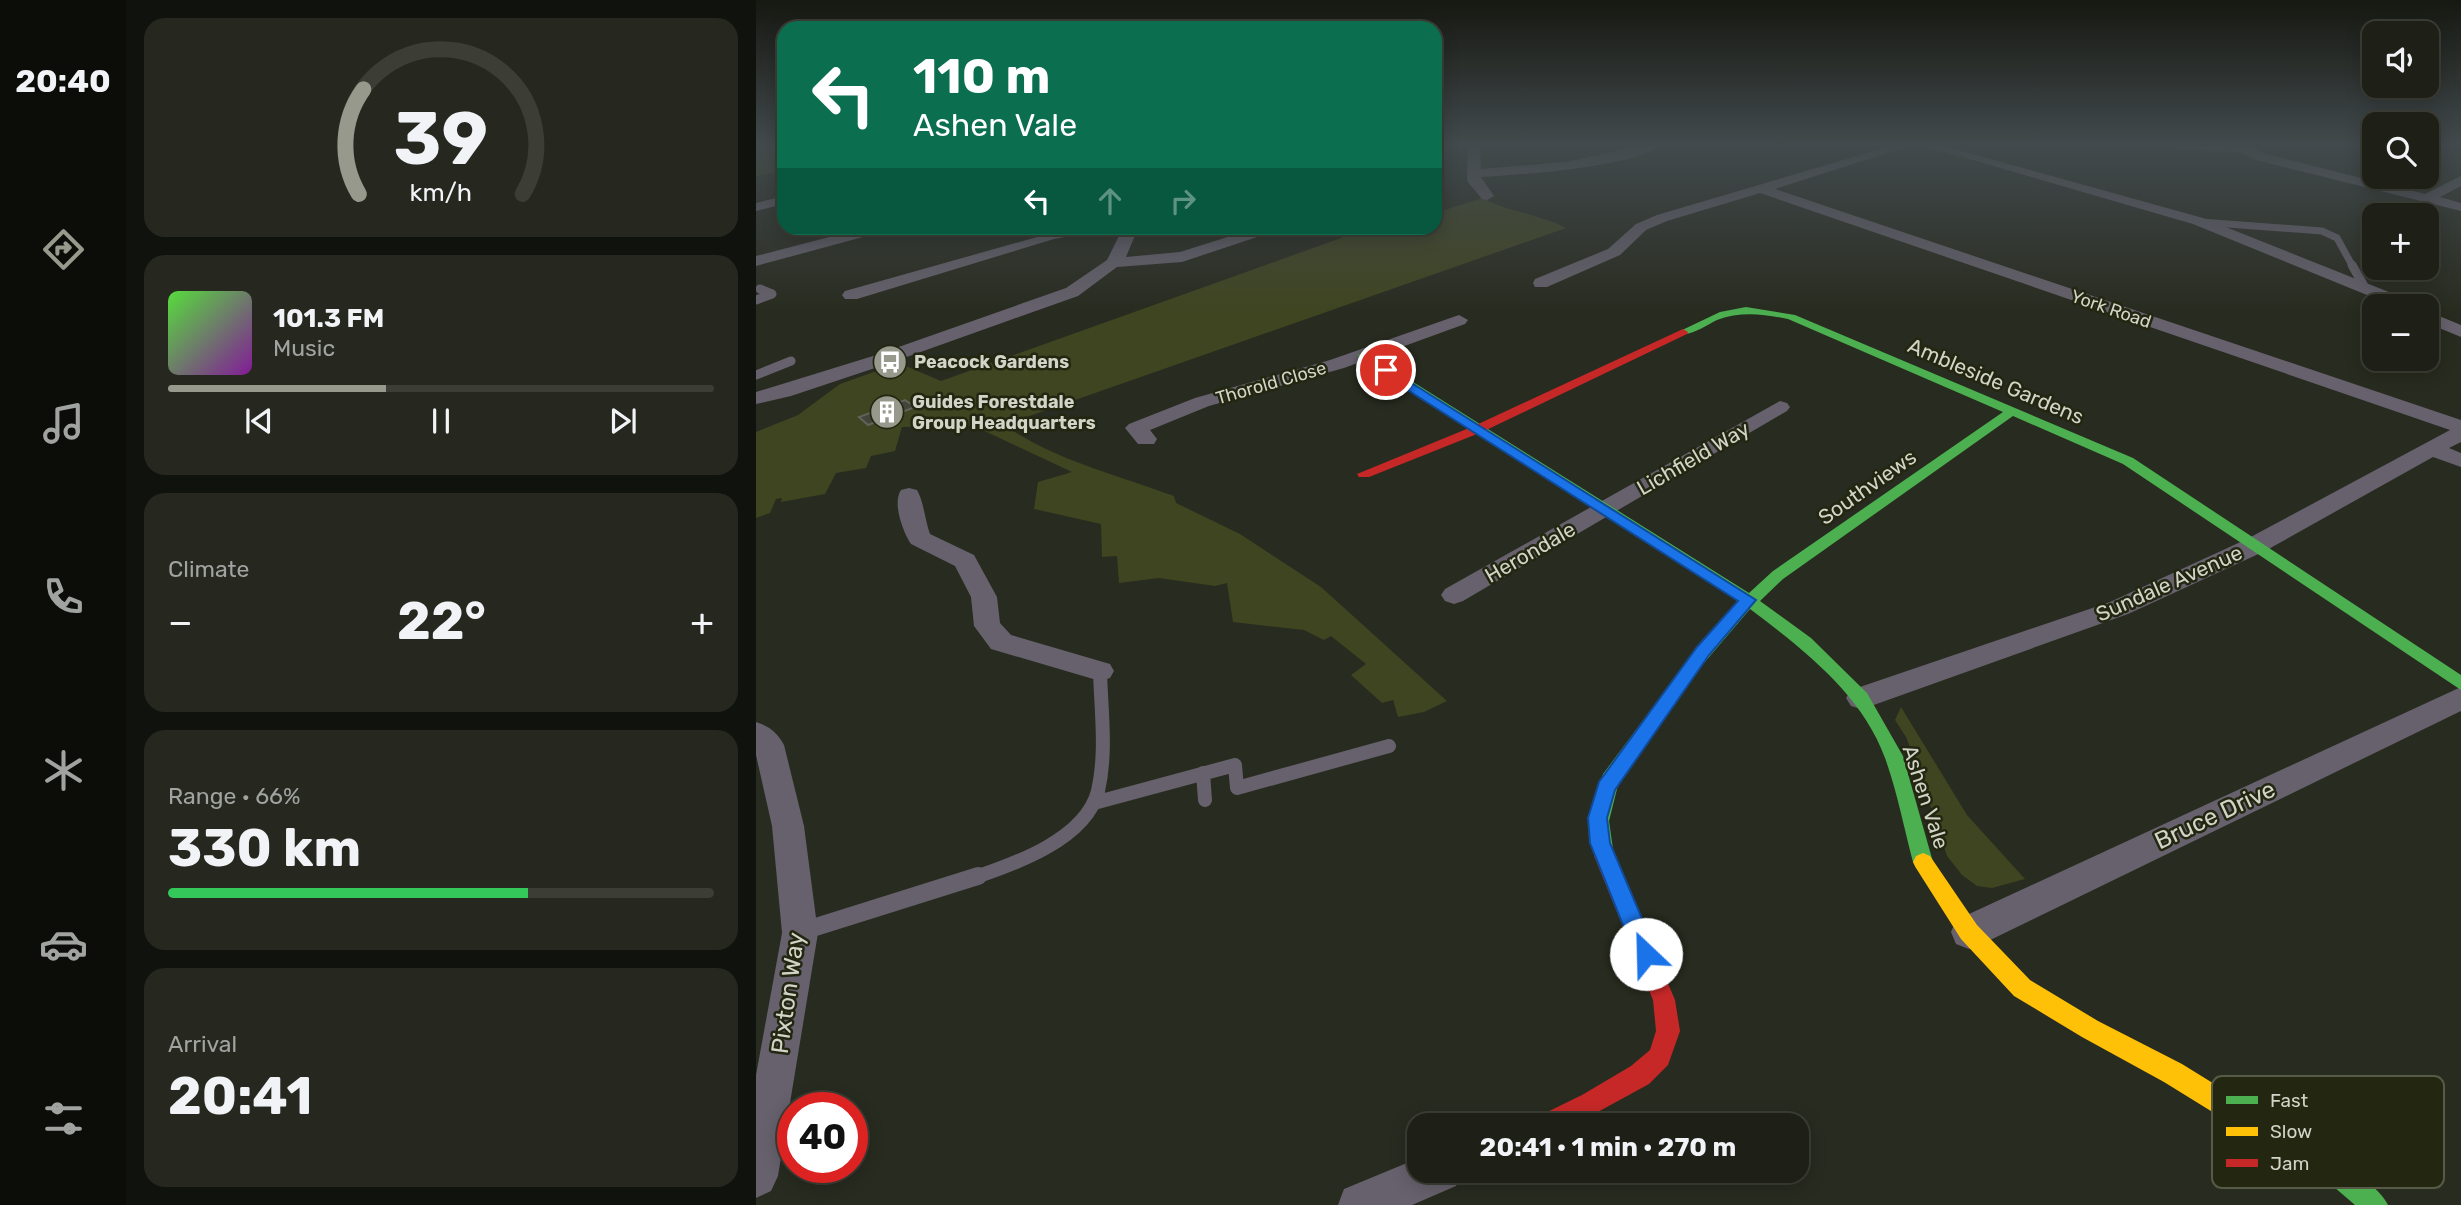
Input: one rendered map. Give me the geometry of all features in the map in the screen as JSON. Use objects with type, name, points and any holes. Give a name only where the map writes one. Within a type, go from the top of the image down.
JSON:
[{"type":"street","points":[[1541,284],[1614,252],[1641,228],[1662,218],[1720,201]]},
{"type":"street","name":"York Road","points":[[1798,201],[2461,427]]},
{"type":"street","points":[[2124,201],[2197,222],[2383,294]]},
{"type":"street","points":[[2440,201],[2461,207]]},
{"type":"street","points":[[756,207],[777,202]]},
{"type":"street","points":[[756,261],[854,235]]},
{"type":"street","points":[[851,295],[1052,235]]},
{"type":"street","points":[[756,398],[784,392],[880,360],[1072,292],[1113,263],[1127,235]]},
{"type":"street","points":[[1113,263],[1182,257],[1249,235]]},
{"type":"street","name":"Ambleside Gardens","points":[[1364,474],[1478,429],[1727,311],[1759,309],[1791,317],[2128,461],[2461,684]]},
{"type":"street","name":"Thorold Close","points":[[1146,439],[1136,428],[1202,402],[1363,355],[1459,320]]},
{"type":"street","points":[[2439,322],[2461,332]]},
{"type":"street","name":"Ashen Vale","points":[[1363,355],[1748,600],[1805,642],[1861,698],[1894,756],[1923,862],[1969,932],[2022,988],[2212,1097]]},
{"type":"street","name":"Lichfield Way","points":[[1606,509],[1780,407]]},
{"type":"street","name":"Southviews","points":[[1570,1113],[1638,1077],[1661,1057],[1669,1031],[1665,997],[1600,843],[1597,818],[1606,787],[1703,651],[1748,600],[1850,523],[2012,411]]},
{"type":"street","name":"Sundale Avenue","points":[[1861,698],[2119,608],[2256,545],[2461,433]]},
{"type":"street","points":[[2430,449],[2461,460]]},
{"type":"street","points":[[908,495],[911,514],[920,539],[965,561],[984,597],[988,626],[1001,642],[1100,671]]},
{"type":"street","name":"Herondale","points":[[1454,596],[1606,509]]},
{"type":"street","name":"Bruce Drive","points":[[1969,932],[2461,698]]},
{"type":"street","name":"Pixton Way","points":[[756,734],[769,745],[788,826],[800,933],[756,1176]]},
{"type":"street","points":[[1360,1205],[1412,1183]]},
{"type":"street","name":"Ashen Vale","points":[[2355,1188],[2375,1205]]},
{"type":"lane","points":[[2197,222],[2322,231],[2337,238],[2364,285]]},
{"type":"lane","points":[[756,300],[772,295],[760,289]]},
{"type":"lane","points":[[756,375],[791,361]]},
{"type":"lane","points":[[800,933],[1006,867],[1045,849],[1070,828],[1094,803],[1101,776],[1100,671]]},
{"type":"lane","points":[[1094,803],[1235,765],[1237,788],[1389,746]]},
{"type":"lane","points":[[1203,773],[1205,800]]},
{"type":"green space","points":[[1472,201],[1490,201],[1566,228],[1004,425],[1065,457],[1174,496],[1176,503],[1240,534],[1321,587],[1447,701],[1424,712],[1398,717],[1393,700],[1382,703],[1351,675],[1366,664],[1331,636],[1324,640],[1304,630],[1233,622],[1227,583],[1215,586],[1159,578],[1119,583],[1117,556],[1102,557],[1101,524],[1034,509],[1038,482],[1072,472],[974,426],[902,427],[895,451],[871,456],[866,468],[836,473],[825,494],[781,502],[782,498],[776,499],[770,513],[756,518],[756,432],[798,415],[840,384],[899,363],[941,381],[1349,235],[1442,235],[1442,211]]},
{"type":"green space","points":[[1901,707],[1967,815],[2025,879],[1992,888],[1977,886],[1962,875],[1947,856],[1916,763],[1906,737],[1895,720]]},
{"type":"building","name":"Guides Forestdale Group Headquarters","points":[[905,400],[915,407],[868,425],[859,417]]},
{"type":"traffic: fast","points":[[1683,332],[1735,311],[1759,311],[1791,317],[2128,461],[2461,684]]},
{"type":"traffic: fast","points":[[1363,355],[1748,600],[1805,642],[1861,698],[1894,756],[1923,862]]},
{"type":"traffic: fast","points":[[1604,856],[1599,821],[1610,779],[1733,616],[1778,575],[2012,411]]},
{"type":"traffic: fast","points":[[2355,1188],[2375,1205]]},
{"type":"traffic: slow","points":[[1923,862],[1969,932],[2022,988],[2212,1097]]},
{"type":"traffic: jam","points":[[1364,474],[1478,429],[1683,332]]},
{"type":"traffic: jam","points":[[1573,1113],[1640,1075],[1660,1057],[1668,1031],[1664,1000],[1604,856]]},
{"type":"place","name":"Peacock Gardens","points":[[890,362]]},
{"type":"place","name":"Guides Forestdale Group Headquarters","points":[[887,412]]},
{"type":"route","points":[[1386,370],[1748,600],[1703,651],[1606,787],[1597,818],[1600,843],[1626,912],[1646,954]]}]
